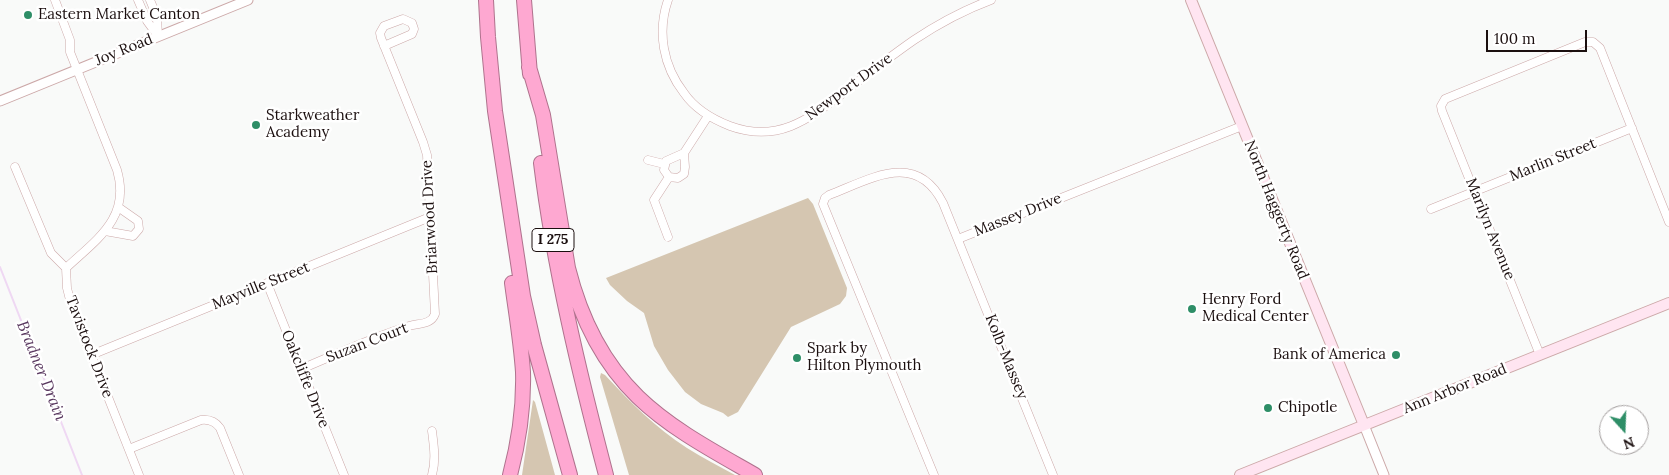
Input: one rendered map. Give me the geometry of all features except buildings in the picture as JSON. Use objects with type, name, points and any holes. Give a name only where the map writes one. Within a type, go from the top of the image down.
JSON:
[{"type":"highway","name":"I 275","points":[[486,0],[495,111],[523,296],[532,337],[570,475]]},
{"type":"highway","name":"I 275","points":[[524,0],[529,67],[546,197],[573,344],[606,475]]},
{"type":"highway","points":[[529,67],[543,115],[572,286],[588,326],[615,372],[657,414],[705,446],[755,475]]},
{"type":"highway","points":[[507,191],[504,218],[523,370],[519,432],[510,475]]},
{"type":"main road","name":"North Haggerty Road","points":[[1191,0],[1364,425]]},
{"type":"main road","name":"Ann Arbor Road","points":[[1240,475],[1669,303]]},
{"type":"street","points":[[15,167],[51,253],[66,268],[106,231],[118,207],[120,189],[116,170],[70,52],[70,40],[56,0]]},
{"type":"street","points":[[138,0],[147,21],[158,36]]},
{"type":"street","points":[[150,0],[156,17],[158,36]]},
{"type":"street","name":"Joy Road","points":[[0,100],[248,0]]},
{"type":"street","name":"Newport Drive","points":[[668,0],[662,28],[663,44],[666,59],[673,76],[684,93],[708,116],[721,123],[748,130],[771,130],[790,126],[814,115],[929,30],[966,10],[991,0]]},
{"type":"street","points":[[403,19],[413,24],[412,34],[384,46],[380,36],[382,28],[403,19]]},
{"type":"street","name":"Marilyn Avenue","points":[[1540,355],[1442,111],[1442,103],[1448,97],[1475,86],[1586,42],[1593,42],[1600,48],[1632,128]]},
{"type":"street","name":"Briarwood Drive","points":[[384,46],[426,149],[435,314],[433,319]]},
{"type":"street","points":[[684,153],[686,167],[684,174],[678,178],[669,177],[664,170],[664,164],[668,159],[684,153],[708,116]]},
{"type":"street","name":"Massey Drive","points":[[934,475],[824,208],[823,201],[829,195],[889,173],[902,171],[913,173],[928,181],[938,193],[958,240],[1242,126]]},
{"type":"street","points":[[1632,128],[1669,222]]},
{"type":"street","name":"Marlin Street","points":[[1431,209],[1632,128]]},
{"type":"street","points":[[648,160],[664,164]]},
{"type":"street","points":[[668,237],[654,200],[669,177]]},
{"type":"street","points":[[106,231],[133,236],[139,229],[138,221],[118,207]]},
{"type":"street","name":"Mayville Street","points":[[91,354],[430,217]]},
{"type":"street","name":"Kolb-Massey","points":[[958,240],[1053,475]]},
{"type":"street","name":"Tavistock Drive","points":[[66,268],[68,296],[139,475]]},
{"type":"street","name":"Oakcliffe Drive","points":[[267,283],[344,475]]},
{"type":"street","name":"Suzan Court","points":[[301,369],[400,329],[433,319]]},
{"type":"street","points":[[129,449],[201,420],[209,420],[220,428],[238,475]]},
{"type":"street","name":"North Haggerty Road","points":[[1364,425],[1384,475]]},
{"type":"street","points":[[432,432],[435,450],[432,475]]},
{"type":"shaded area","points":[[808,198],[813,204],[847,288],[846,296],[840,304],[791,327],[738,412],[728,417],[701,404],[685,392],[668,370],[654,346],[644,313],[627,301],[610,285],[606,278]]},
{"type":"shaded area","points":[[601,373],[665,432],[687,448],[735,475],[629,475],[600,377]]},
{"type":"shaded area","points":[[533,400],[535,402],[555,475],[522,475]]},
{"type":"waterway","name":"Bradner Drain","points":[[0,267],[82,475]]},
{"type":"place","name":"Eastern Market Canton","points":[[28,15]]},
{"type":"place","name":"Starkweather Academy","points":[[256,125]]},
{"type":"place","name":"Henry Ford Medical Center","points":[[1192,309]]},
{"type":"place","name":"Bank of America","points":[[1396,355]]},
{"type":"place","name":"Spark by Hilton Plymouth","points":[[797,358]]},
{"type":"place","name":"Chipotle","points":[[1268,408]]}]
